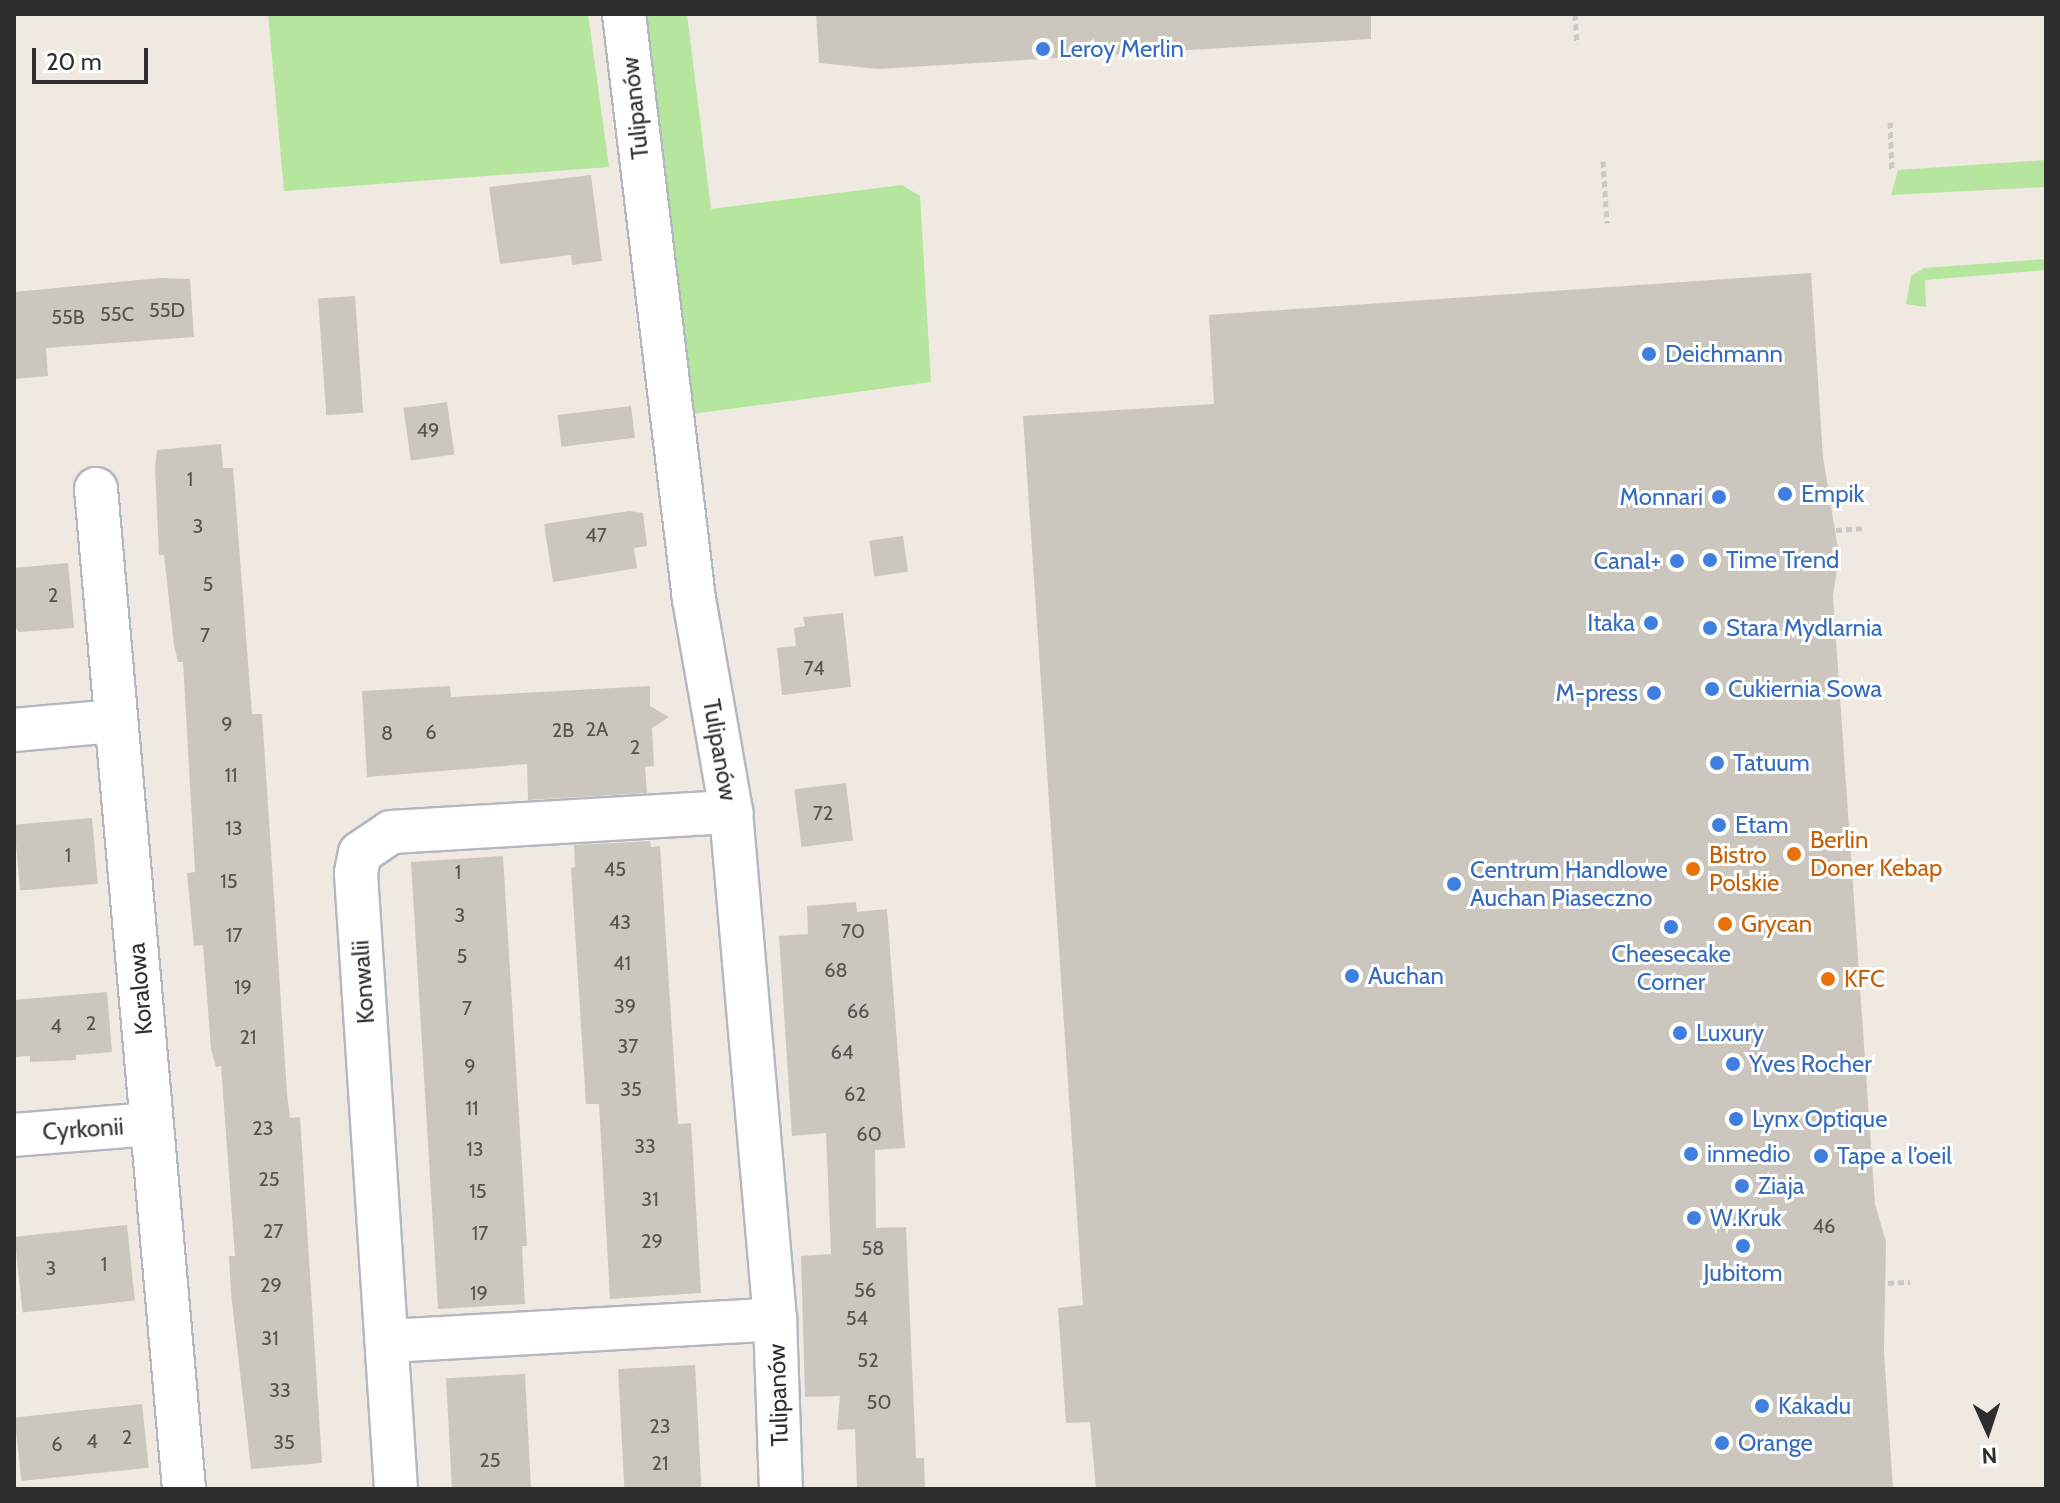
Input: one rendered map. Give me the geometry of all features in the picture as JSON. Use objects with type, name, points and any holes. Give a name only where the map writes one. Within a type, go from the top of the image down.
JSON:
[{"type":"street","name":"Tulipanów","points":[[624,14],[661,349],[703,663],[731,812],[775,1319],[781,1489]]},
{"type":"street","name":"Koralowa","points":[[96,489],[184,1489]]},
{"type":"street","points":[[14,730],[115,721]]},
{"type":"street","name":"Konwalii","points":[[396,1489],[356,873],[360,853],[391,832],[731,812]]},
{"type":"street","name":"Cyrkonii","points":[[14,1135],[152,1124]]},
{"type":"street","points":[[387,1341],[775,1319]]},
{"type":"path","points":[[1575,14],[1577,44]]},
{"type":"path","points":[[1890,122],[1892,171]]},
{"type":"path","points":[[1603,161],[1607,223]]},
{"type":"path","points":[[1836,530],[1862,528]]},
{"type":"path","points":[[1888,1283],[1910,1282]]},
{"type":"green space","points":[[268,14],[588,14],[609,167],[284,191]]},
{"type":"green space","points":[[640,14],[687,14],[711,209],[902,185],[920,196],[931,382],[692,414]]},
{"type":"green space","points":[[2046,160],[2046,187],[1891,195],[1898,170]]},
{"type":"green space","points":[[2046,259],[2046,270],[1925,280],[1926,307],[1906,304],[1911,276],[1924,268]]},
{"type":"building","name":"Leroy Merlin","points":[[816,14],[1371,14],[1371,39],[878,69],[819,63]]},
{"type":"building","points":[[591,175],[602,261],[572,265],[571,255],[500,264],[489,187]]},
{"type":"building","name":"Centrum Handlowe Auchan Piaseczno","points":[[1811,273],[1823,457],[1839,555],[1833,596],[1875,1204],[1886,1242],[1884,1352],[1893,1489],[1096,1489],[1090,1422],[1066,1423],[1058,1308],[1083,1305],[1023,416],[1214,404],[1209,315]]},
{"type":"building","points":[[160,278],[190,279],[194,337],[46,348],[48,376],[14,379],[14,292]]},
{"type":"building","points":[[355,296],[363,413],[326,415],[318,299]]},
{"type":"building","points":[[447,402],[454,454],[411,461],[403,408]]},
{"type":"building","points":[[631,406],[635,438],[561,447],[558,415]]},
{"type":"building","points":[[221,444],[223,468],[233,468],[252,714],[262,714],[287,1094],[290,1118],[300,1117],[322,1463],[251,1469],[231,1293],[229,1256],[235,1256],[221,1066],[216,1067],[211,1049],[203,945],[194,946],[187,873],[195,872],[183,662],[178,662],[174,645],[164,555],[159,555],[155,468],[157,450]]},
{"type":"building","points":[[629,511],[643,513],[647,546],[634,548],[637,568],[553,582],[544,524]]},
{"type":"building","points":[[903,536],[908,572],[874,576],[869,541]]},
{"type":"building","points":[[68,563],[74,628],[19,632],[14,625],[14,568]]},
{"type":"building","points":[[843,613],[851,687],[782,695],[777,648],[796,646],[794,628],[805,626],[803,617]]},
{"type":"building","points":[[450,686],[451,697],[650,686],[650,706],[669,717],[652,728],[654,766],[645,767],[647,793],[528,800],[527,764],[367,777],[362,691]]},
{"type":"building","points":[[846,783],[853,841],[801,847],[794,789]]},
{"type":"building","points":[[92,818],[98,884],[20,891],[14,825]]},
{"type":"building","points":[[650,841],[651,847],[660,846],[678,1124],[691,1123],[701,1293],[610,1299],[599,1104],[586,1104],[571,868],[575,867],[574,845]]},
{"type":"building","points":[[503,856],[527,1246],[522,1246],[525,1304],[438,1309],[411,862]]},
{"type":"building","points":[[856,902],[857,912],[887,909],[905,1148],[875,1150],[876,1228],[906,1227],[916,1458],[924,1458],[925,1489],[857,1489],[855,1429],[837,1430],[840,1396],[805,1397],[801,1256],[831,1254],[826,1133],[792,1136],[779,936],[808,934],[807,906]]},
{"type":"building","points":[[107,992],[112,1052],[76,1055],[76,1060],[30,1062],[30,1056],[14,1057],[14,1000]]},
{"type":"building","points":[[127,1225],[135,1301],[23,1312],[15,1237]]},
{"type":"building","points":[[695,1365],[701,1489],[624,1489],[618,1369]]},
{"type":"building","points":[[525,1374],[531,1489],[452,1489],[446,1378]]},
{"type":"building","points":[[142,1404],[149,1468],[21,1481],[15,1417]]},
{"type":"place","name":"Leroy Merlin","points":[[1043,49]]},
{"type":"place","name":"Deichmann","points":[[1649,354]]},
{"type":"place","name":"Empik","points":[[1785,494]]},
{"type":"place","name":"Monnari","points":[[1719,497]]},
{"type":"place","name":"Time Trend","points":[[1710,560]]},
{"type":"place","name":"Canal+","points":[[1677,561]]},
{"type":"place","name":"Itaka","points":[[1651,623]]},
{"type":"place","name":"Stara Mydlarnia","points":[[1710,628]]},
{"type":"place","name":"Cukiernia Sowa","points":[[1712,689]]},
{"type":"place","name":"M-press","points":[[1654,693]]},
{"type":"place","name":"Tatuum","points":[[1717,763]]},
{"type":"place","name":"Etam","points":[[1719,825]]},
{"type":"place","name":"Berlin Doner Kebap","points":[[1794,854]]},
{"type":"place","name":"Bistro Polskie","points":[[1693,869]]},
{"type":"place","name":"Centrum Handlowe Auchan Piaseczno","points":[[1454,884]]},
{"type":"place","name":"Grycan","points":[[1725,924]]},
{"type":"place","name":"Cheesecake Corner","points":[[1671,927]]},
{"type":"place","name":"Auchan","points":[[1352,976]]},
{"type":"place","name":"KFC","points":[[1828,979]]},
{"type":"place","name":"Luxury","points":[[1680,1033]]},
{"type":"place","name":"Yves Rocher","points":[[1733,1064]]},
{"type":"place","name":"Lynx Optique","points":[[1736,1119]]},
{"type":"place","name":"inmedio","points":[[1691,1154]]},
{"type":"place","name":"Tape a l’oeil","points":[[1821,1156]]},
{"type":"place","name":"Ziaja","points":[[1742,1186]]},
{"type":"place","name":"W.Kruk","points":[[1694,1218]]},
{"type":"place","name":"Jubitom","points":[[1743,1246]]},
{"type":"place","name":"Kakadu","points":[[1762,1406]]},
{"type":"place","name":"Orange","points":[[1722,1443]]}]
